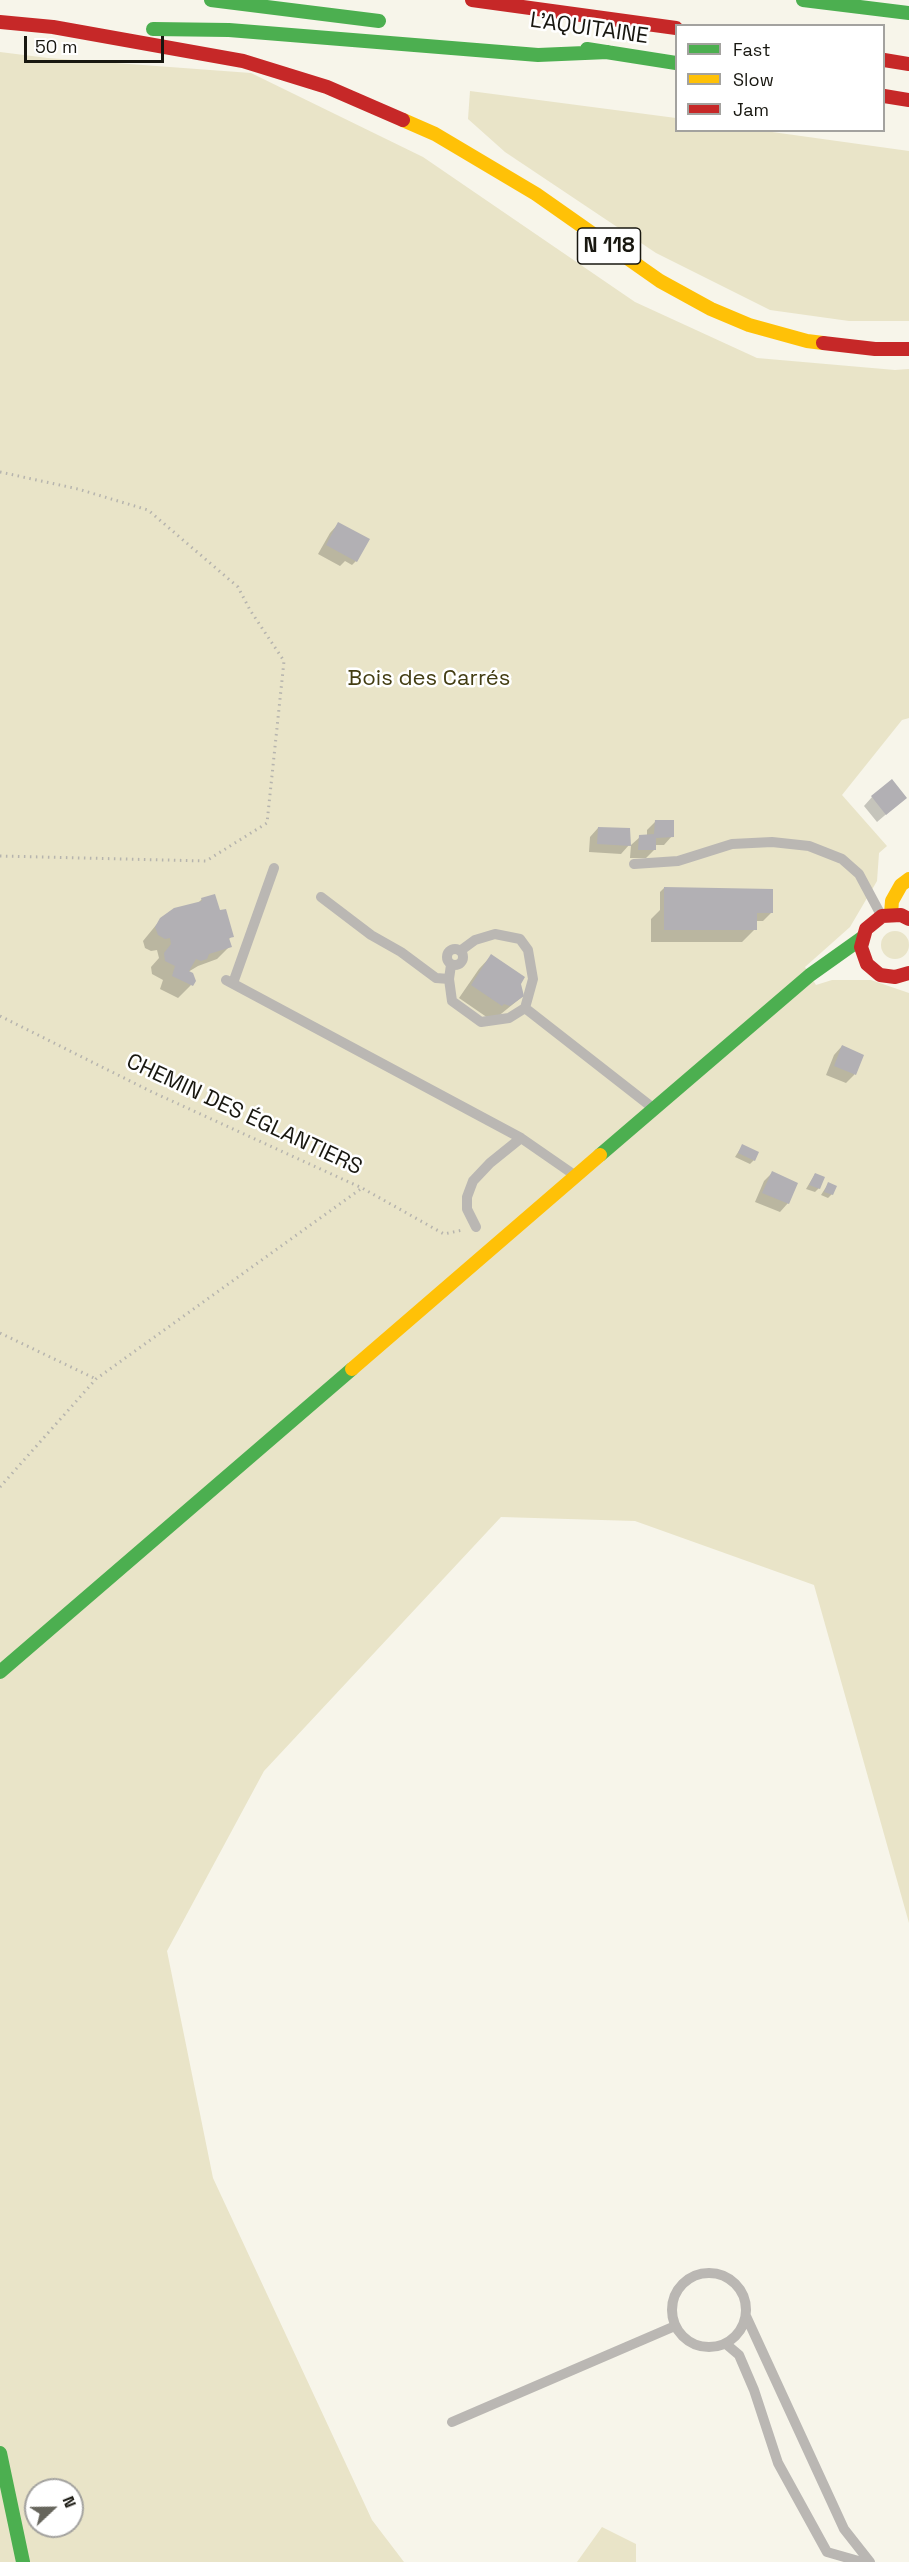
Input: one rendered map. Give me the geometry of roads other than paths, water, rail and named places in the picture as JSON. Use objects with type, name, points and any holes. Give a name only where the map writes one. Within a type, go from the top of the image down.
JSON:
[{"type":"main road","points":[[211,0],[397,24]]},
{"type":"main road","name":"L'AQUITAINE","points":[[472,0],[675,28]]},
{"type":"main road","points":[[785,0],[870,23]]},
{"type":"main road","points":[[803,0],[909,13]]},
{"type":"main road","points":[[0,22],[52,27],[229,30],[538,55],[608,52]]},
{"type":"main road","name":"N 118","points":[[52,27],[243,61],[327,87],[435,134],[536,194],[660,281],[711,309],[749,325],[807,341],[875,349],[909,349]]},
{"type":"main road","name":"L'AQUITAINE","points":[[502,38],[675,63]]},
{"type":"main road","points":[[885,60],[909,64]]},
{"type":"main road","points":[[885,96],[909,100]]},
{"type":"main road","points":[[873,971],[863,956],[862,938],[866,929],[886,915],[902,885],[909,879]]},
{"type":"main road","points":[[886,915],[909,919]]},
{"type":"main road","points":[[0,1672],[810,975],[862,938]]},
{"type":"main road","points":[[810,975],[850,968],[895,977],[909,985]]},
{"type":"main road","points":[[895,977],[909,973]]},
{"type":"main road","points":[[0,2453],[24,2562]]},
{"type":"lane","points":[[634,864],[678,861],[732,844],[772,842],[809,846],[842,860],[859,874],[886,915]]},
{"type":"lane","points":[[274,868],[230,982],[521,1138],[576,1176]]},
{"type":"lane","points":[[321,897],[371,935],[401,952],[436,978],[449,980]]},
{"type":"lane","points":[[495,933],[520,939],[528,950],[533,979],[525,1008],[509,1018],[481,1022],[452,1001],[449,980],[451,965],[447,960],[448,952],[451,949],[460,951],[475,939],[495,933]]},
{"type":"lane","points":[[525,1008],[654,1108]]},
{"type":"lane","points":[[476,1227],[467,1209],[467,1197],[473,1181],[490,1163],[521,1138]]},
{"type":"lane","points":[[746,2316],[736,2337],[726,2344],[714,2348],[697,2345],[682,2336],[675,2326],[672,2314],[673,2302],[678,2290],[687,2281],[698,2275],[710,2273],[733,2282],[741,2291],[746,2303],[746,2316],[844,2529],[870,2562]]},
{"type":"lane","points":[[452,2422],[675,2326]]},
{"type":"lane","points":[[726,2344],[739,2355],[754,2390],[778,2463],[827,2552],[862,2562]]},
{"type":"park label","name":"Bois des Carrés","points":[[429,679]]}]
